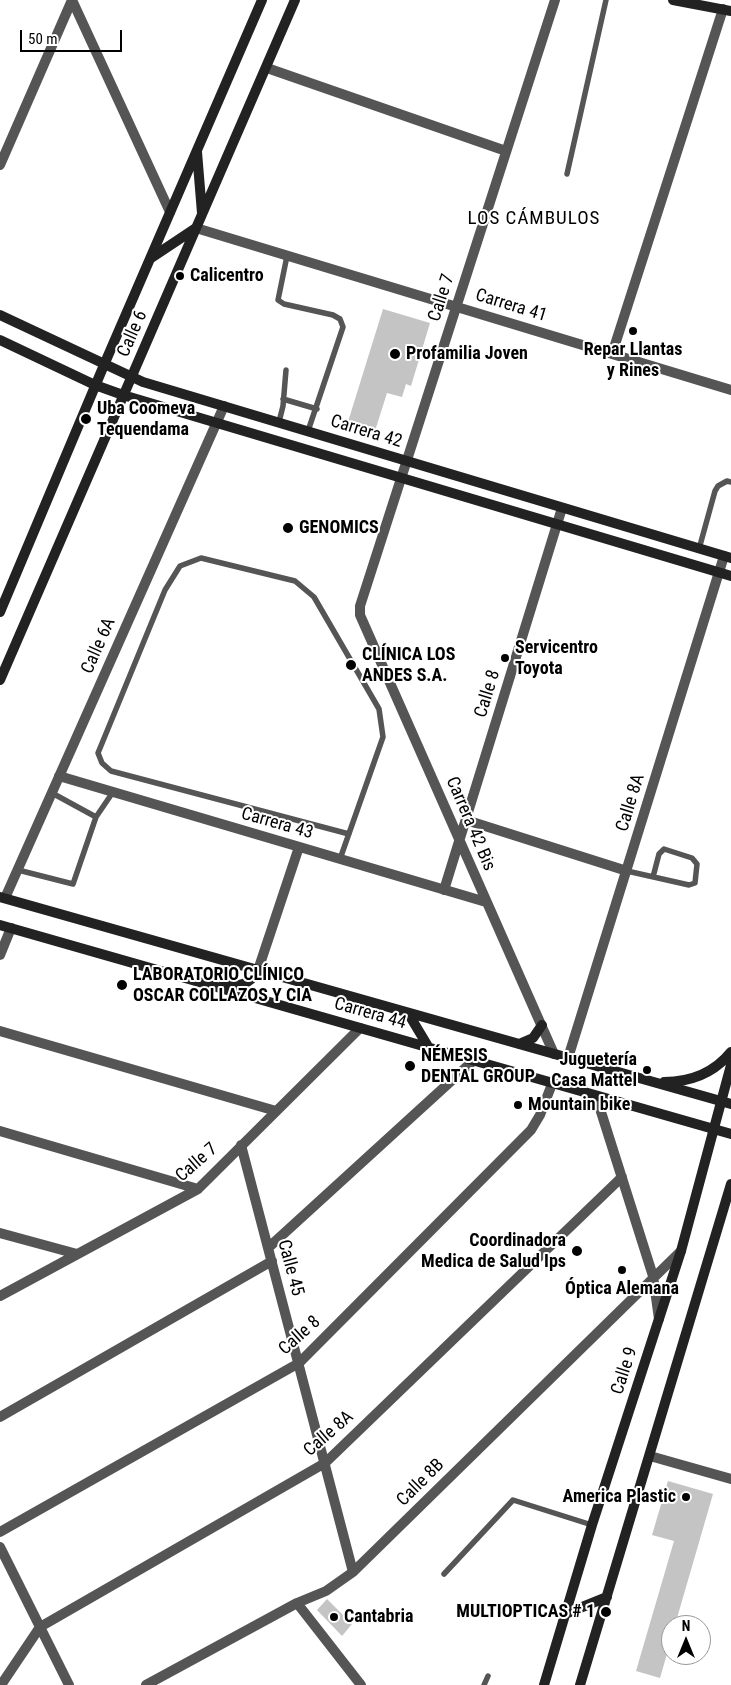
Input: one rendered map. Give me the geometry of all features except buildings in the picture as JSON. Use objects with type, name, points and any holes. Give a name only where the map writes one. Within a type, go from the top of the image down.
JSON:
[{"type":"main road","name":"Calle 6","points":[[0,612],[95,385],[262,0]]},
{"type":"main road","name":"Calle 6","points":[[0,680],[295,0]]},
{"type":"main road","points":[[673,0],[727,10]]},
{"type":"main road","points":[[197,149],[202,214]]},
{"type":"main road","points":[[150,258],[196,228]]},
{"type":"main road","name":"Carrera 42","points":[[0,315],[131,378],[727,557]]},
{"type":"main road","name":"Carrera 42","points":[[0,340],[95,385],[123,395],[731,576]]},
{"type":"main road","name":"Carrera 44","points":[[3,898],[731,1104]]},
{"type":"main road","name":"Carrera 44","points":[[0,925],[731,1134]]},
{"type":"main road","points":[[193,980],[201,976],[235,986],[241,985],[253,978],[258,970]]},
{"type":"main road","points":[[408,1013],[429,1048]]},
{"type":"main road","points":[[519,1044],[533,1038],[542,1025]]},
{"type":"main road","points":[[648,1081],[682,1082],[698,1077],[714,1069],[731,1052]]},
{"type":"main road","name":"Calle 9","points":[[544,1685],[592,1525],[681,1251],[731,1065]]},
{"type":"main road","points":[[580,1685],[723,1217],[731,1184]]},
{"type":"main road","points":[[723,1217],[731,1202]]},
{"type":"main road","points":[[565,1614],[607,1597]]},
{"type":"street","points":[[0,165],[5,141],[72,0]]},
{"type":"street","points":[[72,0],[170,212]]},
{"type":"street","name":"Calle 7","points":[[360,606],[555,0]]},
{"type":"street","points":[[612,354],[727,10]]},
{"type":"street","points":[[267,68],[506,152]]},
{"type":"street","name":"Carrera 41","points":[[196,228],[731,390]]},
{"type":"street","name":"Calle 6A","points":[[3,898],[18,870],[224,406]]},
{"type":"street","name":"Calle 8","points":[[444,890],[562,508]]},
{"type":"street","name":"Calle 8A","points":[[568,1058],[719,573],[727,557]]},
{"type":"street","name":"Carrera 42 Bis","points":[[360,606],[360,615],[554,1054]]},
{"type":"street","name":"Carrera 43","points":[[59,776],[486,902]]},
{"type":"street","points":[[466,820],[627,871]]},
{"type":"street","points":[[258,970],[299,847]]},
{"type":"street","points":[[0,955],[11,928]]},
{"type":"street","name":"Calle 7","points":[[0,1296],[198,1189],[360,1028]]},
{"type":"street","points":[[0,1031],[276,1112]]},
{"type":"street","points":[[268,1248],[473,1061]]},
{"type":"street","name":"Calle 8","points":[[0,1532],[299,1363],[531,1130],[540,1115],[552,1084]]},
{"type":"street","points":[[596,1096],[653,1276],[659,1319]]},
{"type":"street","points":[[0,1130],[198,1189]]},
{"type":"street","name":"Calle 45","points":[[241,1145],[354,1572]]},
{"type":"street","name":"Calle 8A","points":[[1,1685],[40,1627],[325,1463],[622,1176]]},
{"type":"street","points":[[0,1233],[76,1254]]},
{"type":"street","name":"Calle 8B","points":[[146,1685],[297,1603],[326,1591],[354,1572],[653,1276],[681,1251]]},
{"type":"street","points":[[0,1417],[272,1261]]},
{"type":"street","points":[[650,1456],[731,1479]]},
{"type":"street","points":[[0,1546],[69,1685]]},
{"type":"street","points":[[297,1603],[361,1685]]},
{"type":"lane","points":[[567,174],[606,0]]},
{"type":"lane","points":[[287,256],[278,300],[284,304],[333,315],[340,319],[343,327],[317,409],[308,431]]},
{"type":"lane","points":[[279,422],[286,370]]},
{"type":"lane","points":[[283,399],[317,409]]},
{"type":"lane","points":[[699,549],[715,491],[718,486],[727,481],[731,482]]},
{"type":"lane","points":[[340,859],[349,834],[382,737],[379,709],[314,597],[295,581],[201,558],[180,566],[164,590],[98,753],[102,763],[111,771],[349,834]]},
{"type":"lane","points":[[52,792],[96,817]]},
{"type":"lane","points":[[18,870],[73,884],[96,817],[113,792]]},
{"type":"lane","points":[[627,871],[689,885],[695,883],[697,864],[692,858],[664,849],[659,854],[653,876]]},
{"type":"lane","points":[[444,1574],[513,1500],[592,1525]]},
{"type":"lane","points":[[484,1685],[488,1676]]},
{"type":"place","name":"Calicentro","points":[[180,276]]},
{"type":"place","name":"Repar Llantas y Rines","points":[[633,331]]},
{"type":"place","name":"Profamilia Joven","points":[[395,354]]},
{"type":"place","name":"Uba Coomeva Tequendama","points":[[86,419]]},
{"type":"place","name":"GENOMICS","points":[[288,528]]},
{"type":"place","name":"Servicentro Toyota","points":[[505,658]]},
{"type":"place","name":"CLÍNICA LOS ANDES S.A.","points":[[351,665]]},
{"type":"place","name":"LABORATORIO CLÍNICO OSCAR COLLAZOS Y CIA","points":[[122,985]]},
{"type":"place","name":"NÉMESIS DENTAL GROUP","points":[[410,1066]]},
{"type":"place","name":"Juguetería Casa Mattel","points":[[647,1070]]},
{"type":"place","name":"Mountain bike","points":[[518,1105]]},
{"type":"place","name":"Coordinadora Medica de Salud Ips","points":[[577,1251]]},
{"type":"place","name":"Óptica Alemana","points":[[622,1270]]},
{"type":"place","name":"America Plastic","points":[[686,1497]]},
{"type":"place","name":"MULTIOPTICAS # 1","points":[[606,1612]]},
{"type":"place","name":"Cantabria","points":[[334,1617]]},
{"type":"district","name":"LOS CÁMBULOS","points":[[534,219]]}]
